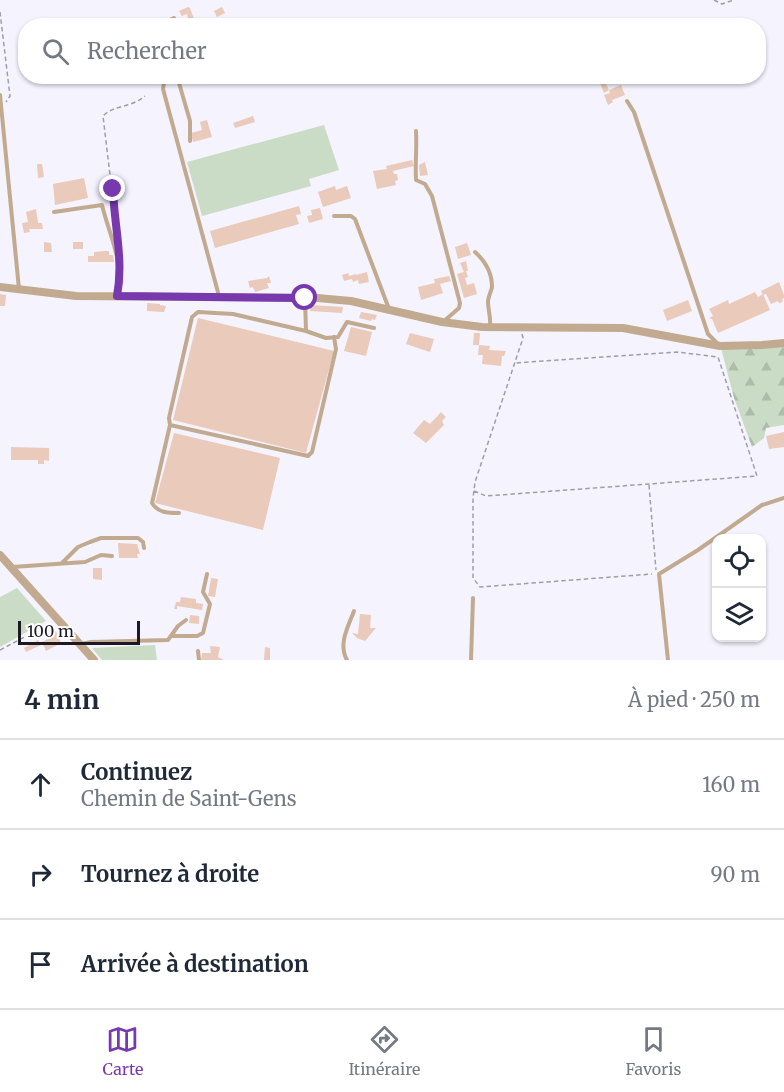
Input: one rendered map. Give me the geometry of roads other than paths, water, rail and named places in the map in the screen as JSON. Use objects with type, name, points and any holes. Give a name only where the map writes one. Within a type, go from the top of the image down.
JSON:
[{"type":"street","points":[[0,287],[76,296],[305,298],[351,301],[442,322],[490,327],[623,328],[720,346],[784,343]]},
{"type":"street","points":[[0,555],[94,660]]},
{"type":"lane","points":[[164,84],[163,89],[220,297]]},
{"type":"lane","points":[[179,84],[190,121],[190,141]]},
{"type":"lane","points":[[0,94],[19,290]]},
{"type":"lane","points":[[627,101],[634,112],[708,334],[720,346]]},
{"type":"lane","points":[[416,131],[417,180],[425,184],[432,196],[460,303],[459,308],[442,322]]},
{"type":"lane","points":[[54,212],[102,205],[109,234],[118,254],[117,296]]},
{"type":"lane","points":[[334,216],[351,216],[355,219],[389,309]]},
{"type":"lane","points":[[475,252],[484,260],[490,275],[492,287],[488,301],[491,316],[490,327]]},
{"type":"lane","points":[[305,298],[306,330]]},
{"type":"lane","points":[[179,513],[162,512],[152,503],[192,317],[198,312],[232,314],[306,330],[326,338],[338,337],[347,322],[374,328]]},
{"type":"lane","points":[[170,425],[308,456],[312,452],[336,349],[334,337]]},
{"type":"lane","points":[[668,660],[658,574],[698,550],[762,505],[784,498]]},
{"type":"lane","points":[[62,563],[78,547],[101,538],[138,538],[143,542],[144,548]]},
{"type":"lane","points":[[11,567],[86,562],[101,555],[112,556]]},
{"type":"lane","points":[[172,636],[197,636],[203,633],[210,604],[203,592],[207,574]]},
{"type":"lane","points":[[471,660],[473,598]]},
{"type":"lane","points":[[348,660],[343,652],[344,638],[354,611]]},
{"type":"lane","points":[[80,645],[91,642],[168,640],[178,626],[186,620]]},
{"type":"lane","points":[[198,651],[199,660]]}]
